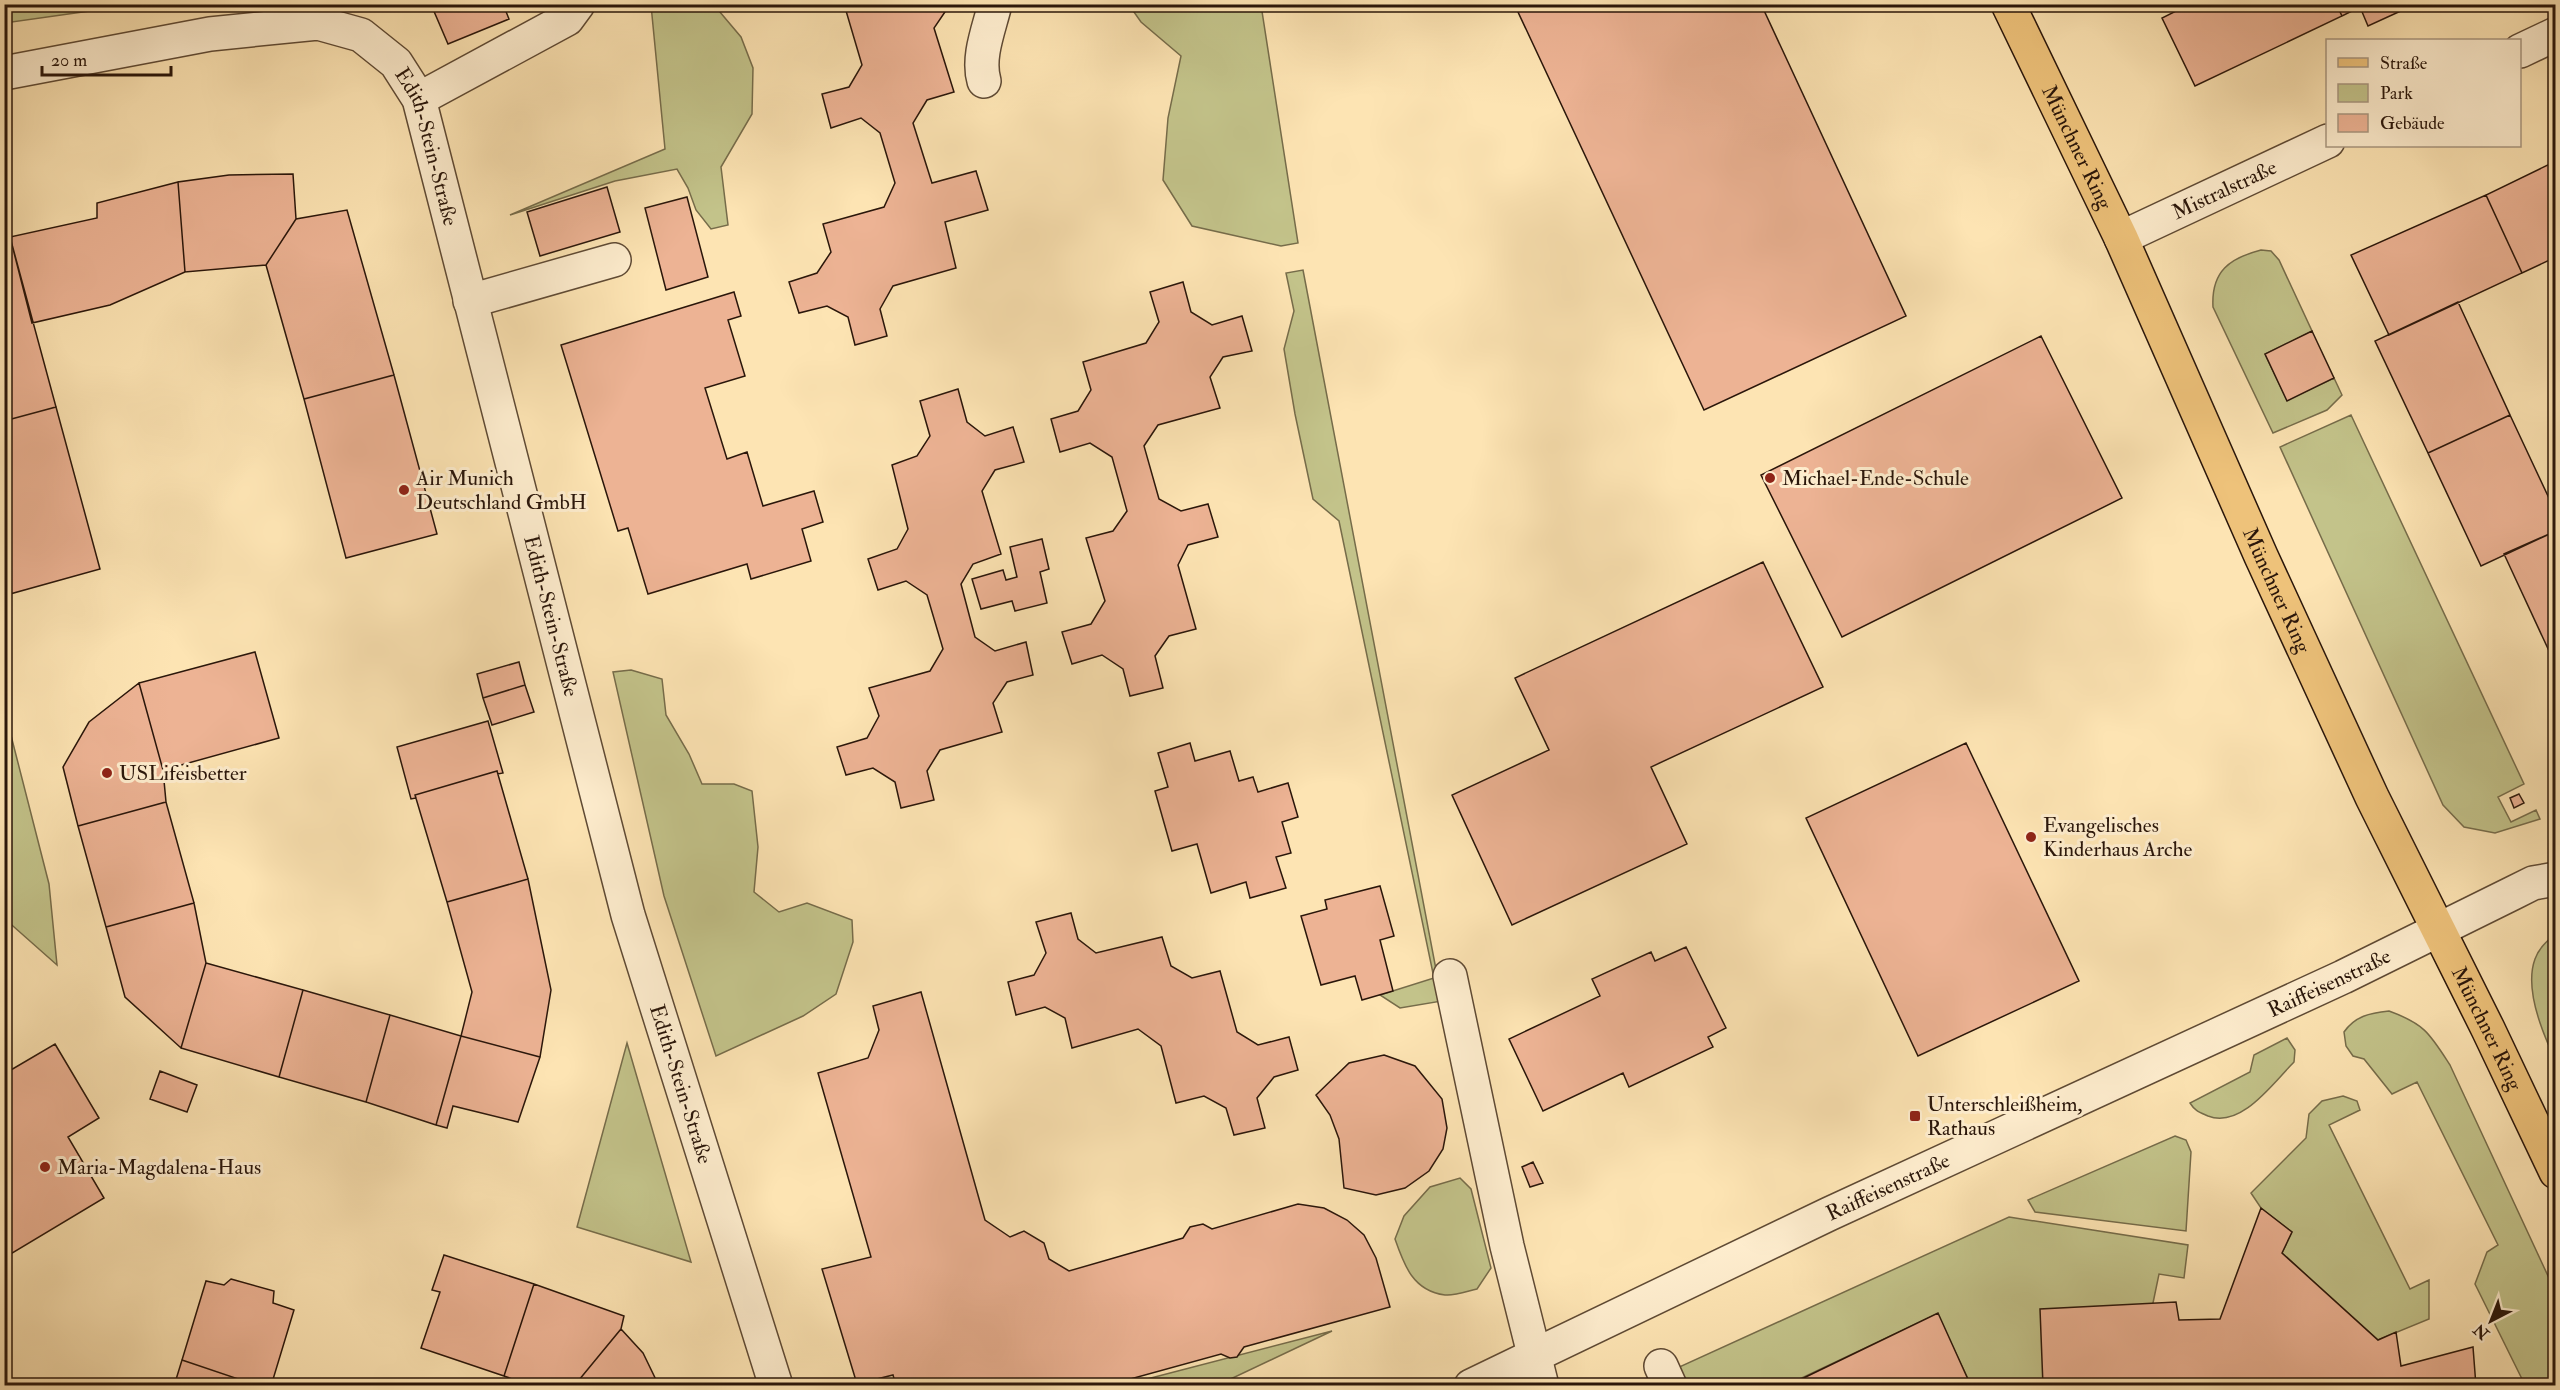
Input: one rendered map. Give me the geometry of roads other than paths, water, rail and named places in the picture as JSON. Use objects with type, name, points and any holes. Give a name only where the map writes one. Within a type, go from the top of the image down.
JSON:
[{"type":"main road","name":"Münchner Ring","points":[[2008,4],[2121,238],[2266,567],[2376,806],[2492,1036],[2556,1172]]},
{"type":"street","points":[[419,99],[567,19],[578,4]]},
{"type":"street","points":[[984,81],[981,72],[982,58],[994,4]]},
{"type":"street","name":"Edith-Stein-Straße","points":[[4,73],[210,33],[318,23],[361,35],[396,63],[419,99],[628,915],[776,1386]]},
{"type":"street","points":[[2521,51],[2556,34]]},
{"type":"street","name":"Mistralstraße","points":[[2121,238],[2326,142]]},
{"type":"street","points":[[470,301],[614,260]]},
{"type":"street","name":"Raiffeisenstraße","points":[[1471,1386],[1538,1371],[1829,1214],[2343,977],[2533,884],[2556,879]]},
{"type":"street","points":[[1450,976],[1507,1246],[1538,1371]]},
{"type":"place","name":"Michael-Ende-Schule","points":[[1770,478]]},
{"type":"place","name":"Air Munich Deutschland GmbH","points":[[404,490]]},
{"type":"place","name":"USLifeisbetter","points":[[107,773]]},
{"type":"place","name":"Evangelisches Kinderhaus Arche","points":[[2031,837]]},
{"type":"place","name":"Unterschleißheim, Rathaus","points":[[1915,1116]]},
{"type":"place","name":"Maria-Magdalena-Haus","points":[[45,1167]]}]
